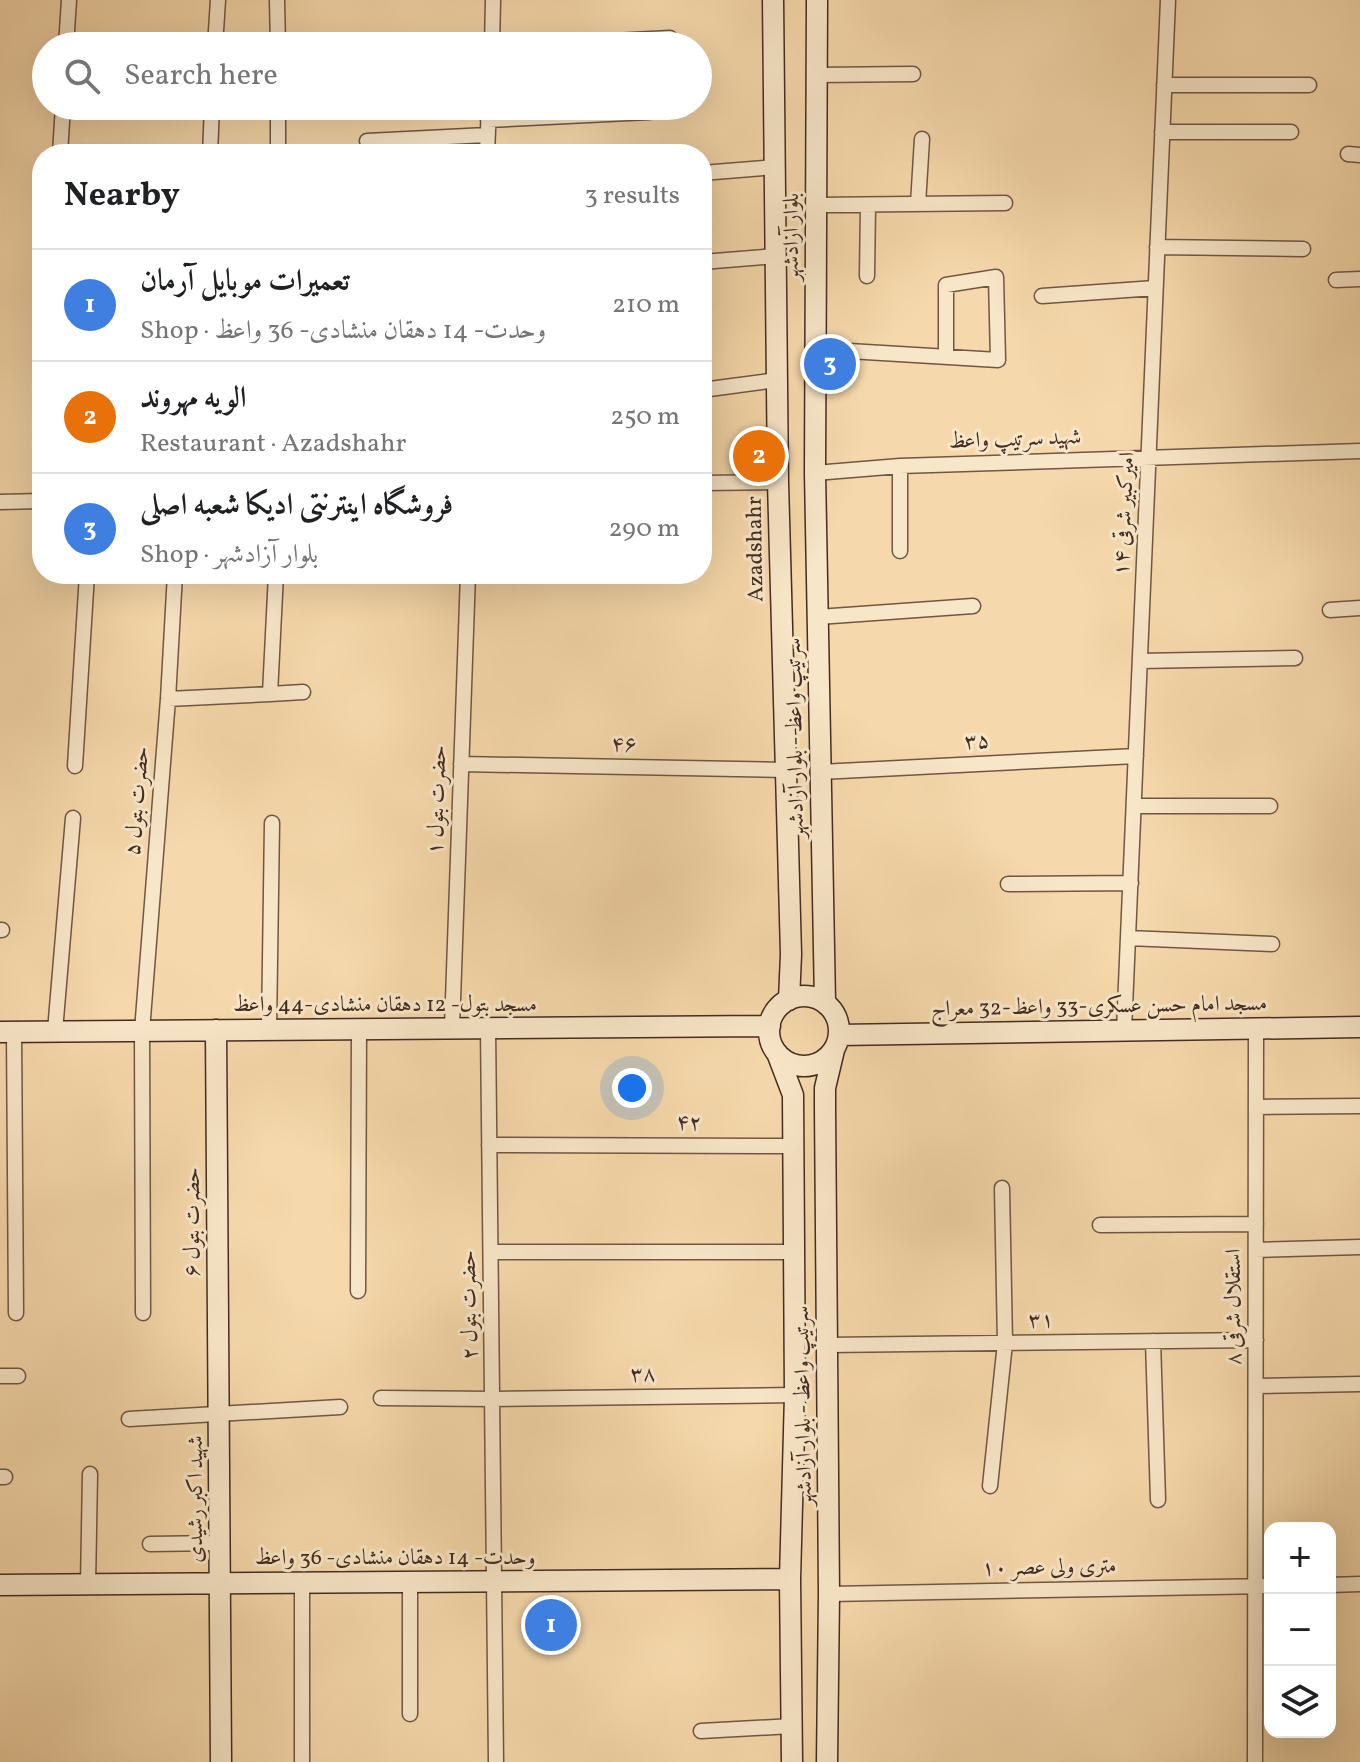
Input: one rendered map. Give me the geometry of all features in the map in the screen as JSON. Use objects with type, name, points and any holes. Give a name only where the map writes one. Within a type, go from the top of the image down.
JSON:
[{"type":"main road","name":"Azadshahr","points":[[773,0],[778,482],[791,954],[789,1000]]},
{"type":"main road","name":"بلوار آزادشهر","points":[[815,473],[817,0]]},
{"type":"main road","name":"سرتیپ واعظ - بلوار آزادشهر","points":[[815,473],[825,1002]]},
{"type":"main road","points":[[807,996],[825,1002],[836,1017],[836,1043],[826,1058],[806,1066],[785,1060],[777,1053],[770,1037],[773,1015],[789,1000],[807,996]]},
{"type":"main road","name":"مسجد بتول- 12 دهقان منشادی-44 واعظ","points":[[7,1032],[770,1026]]},
{"type":"main road","name":"مسجد امام حسن عسکری-33 واعظ-32 معراج","points":[[836,1043],[1124,1031],[1360,1027]]},
{"type":"main road","name":"حضرت بتول ۶","points":[[216,1030],[219,1414]]},
{"type":"main road","name":"سرتیپ واعظ - بلوار آزادشهر","points":[[827,1762],[829,1594],[825,1088],[836,1043]]},
{"type":"main road","name":"سرتیپ واعظ - بلوار آزادشهر","points":[[777,1053],[793,1095],[795,1395],[790,1579],[792,1762]]},
{"type":"main road","name":"شهید اکبر رشیدی","points":[[219,1414],[221,1762]]},
{"type":"main road","name":"وحدت- 14 دهقان منشادی- 36 واعظ","points":[[0,1585],[790,1579]]},
{"type":"street","points":[[67,32],[69,0]]},
{"type":"street","points":[[216,32],[218,0]]},
{"type":"street","points":[[277,0],[278,32]]},
{"type":"street","points":[[492,32],[493,0]]},
{"type":"street","name":"۱۴ امیرکبیر شرقی","points":[[1124,1031],[1168,0]]},
{"type":"street","points":[[816,75],[913,74]]},
{"type":"street","points":[[1164,85],[1309,85]]},
{"type":"street","points":[[61,144],[62,120]]},
{"type":"street","points":[[210,144],[211,120]]},
{"type":"street","points":[[278,120],[278,144]]},
{"type":"street","points":[[367,141],[488,121],[487,144]]},
{"type":"street","points":[[1162,132],[1291,132]]},
{"type":"street","points":[[918,204],[922,139]]},
{"type":"street","points":[[712,172],[775,167]]},
{"type":"street","points":[[816,205],[1005,203]]},
{"type":"street","points":[[867,276],[868,205]]},
{"type":"street","points":[[1157,247],[1303,249]]},
{"type":"street","points":[[712,261],[776,256]]},
{"type":"street","points":[[816,349],[998,360],[996,277],[946,285],[946,356]]},
{"type":"street","points":[[1336,280],[1360,279]]},
{"type":"street","points":[[1042,296],[1155,288]]},
{"type":"street","points":[[712,389],[777,380]]},
{"type":"street","name":"شهید سرتیپ واعظ","points":[[815,473],[900,466],[1360,451]]},
{"type":"street","points":[[900,466],[900,551]]},
{"type":"street","points":[[712,483],[778,482]]},
{"type":"street","points":[[0,502],[32,501]]},
{"type":"street","points":[[75,766],[86,584]]},
{"type":"street","name":"حضرت بتول ۵","points":[[143,1313],[142,1031],[174,584]]},
{"type":"street","points":[[270,694],[276,584]]},
{"type":"street","name":"حضرت بتول ۱","points":[[452,1028],[468,584]]},
{"type":"street","points":[[818,617],[973,606]]},
{"type":"street","points":[[1330,610],[1360,608]]},
{"type":"street","points":[[1140,661],[1295,658]]},
{"type":"street","points":[[168,699],[303,692]]},
{"type":"street","name":"۳۵","points":[[820,772],[1136,756]]},
{"type":"street","name":"۴۶","points":[[461,764],[786,770]]},
{"type":"street","points":[[1134,806],[1270,806]]},
{"type":"street","points":[[55,1031],[73,818]]},
{"type":"street","points":[[269,1029],[272,823]]},
{"type":"street","points":[[1008,884],[1131,883]]},
{"type":"street","points":[[1128,938],[1272,944]]},
{"type":"street","name":"حضرت بتول ۲","points":[[488,1028],[496,1762]]},
{"type":"street","points":[[358,1291],[359,1029]]},
{"type":"street","name":"استقلال شرقی ۸","points":[[1255,1762],[1263,1586],[1256,1386],[1256,1029]]},
{"type":"street","points":[[7,1032],[16,1313]]},
{"type":"street","points":[[1256,1107],[1360,1106]]},
{"type":"street","name":"۴۲","points":[[489,1145],[792,1146]]},
{"type":"street","points":[[990,1486],[1005,1343],[1002,1188]]},
{"type":"street","points":[[1100,1225],[1256,1224]]},
{"type":"street","points":[[1256,1250],[1360,1247]]},
{"type":"street","points":[[491,1252],[792,1252]]},
{"type":"street","name":"۳۱","points":[[827,1345],[1256,1340]]},
{"type":"street","points":[[1153,1341],[1158,1500]]},
{"type":"street","points":[[0,1376],[18,1376]]},
{"type":"street","points":[[1256,1386],[1360,1384]]},
{"type":"street","name":"۳۸","points":[[381,1398],[795,1395]]},
{"type":"street","points":[[129,1419],[340,1407]]},
{"type":"street","points":[[88,1585],[90,1474]]},
{"type":"street","points":[[150,1544],[220,1543]]},
{"type":"street","points":[[410,1582],[410,1714]]},
{"type":"street","points":[[302,1583],[302,1762]]},
{"type":"street","points":[[1336,1585],[1360,1584]]},
{"type":"street","name":"۱۰ متری ولی عصر","points":[[829,1594],[1263,1586]]},
{"type":"street","points":[[701,1731],[792,1726]]},
{"type":"place","name":"فروشگاه اینترنتی ادیکا شعبه اصلی","points":[[830,364]]},
{"type":"place","name":"الویه مهروند","points":[[759,456]]},
{"type":"place","name":"تعمیرات موبایل آرمان","points":[[551,1625]]}]
